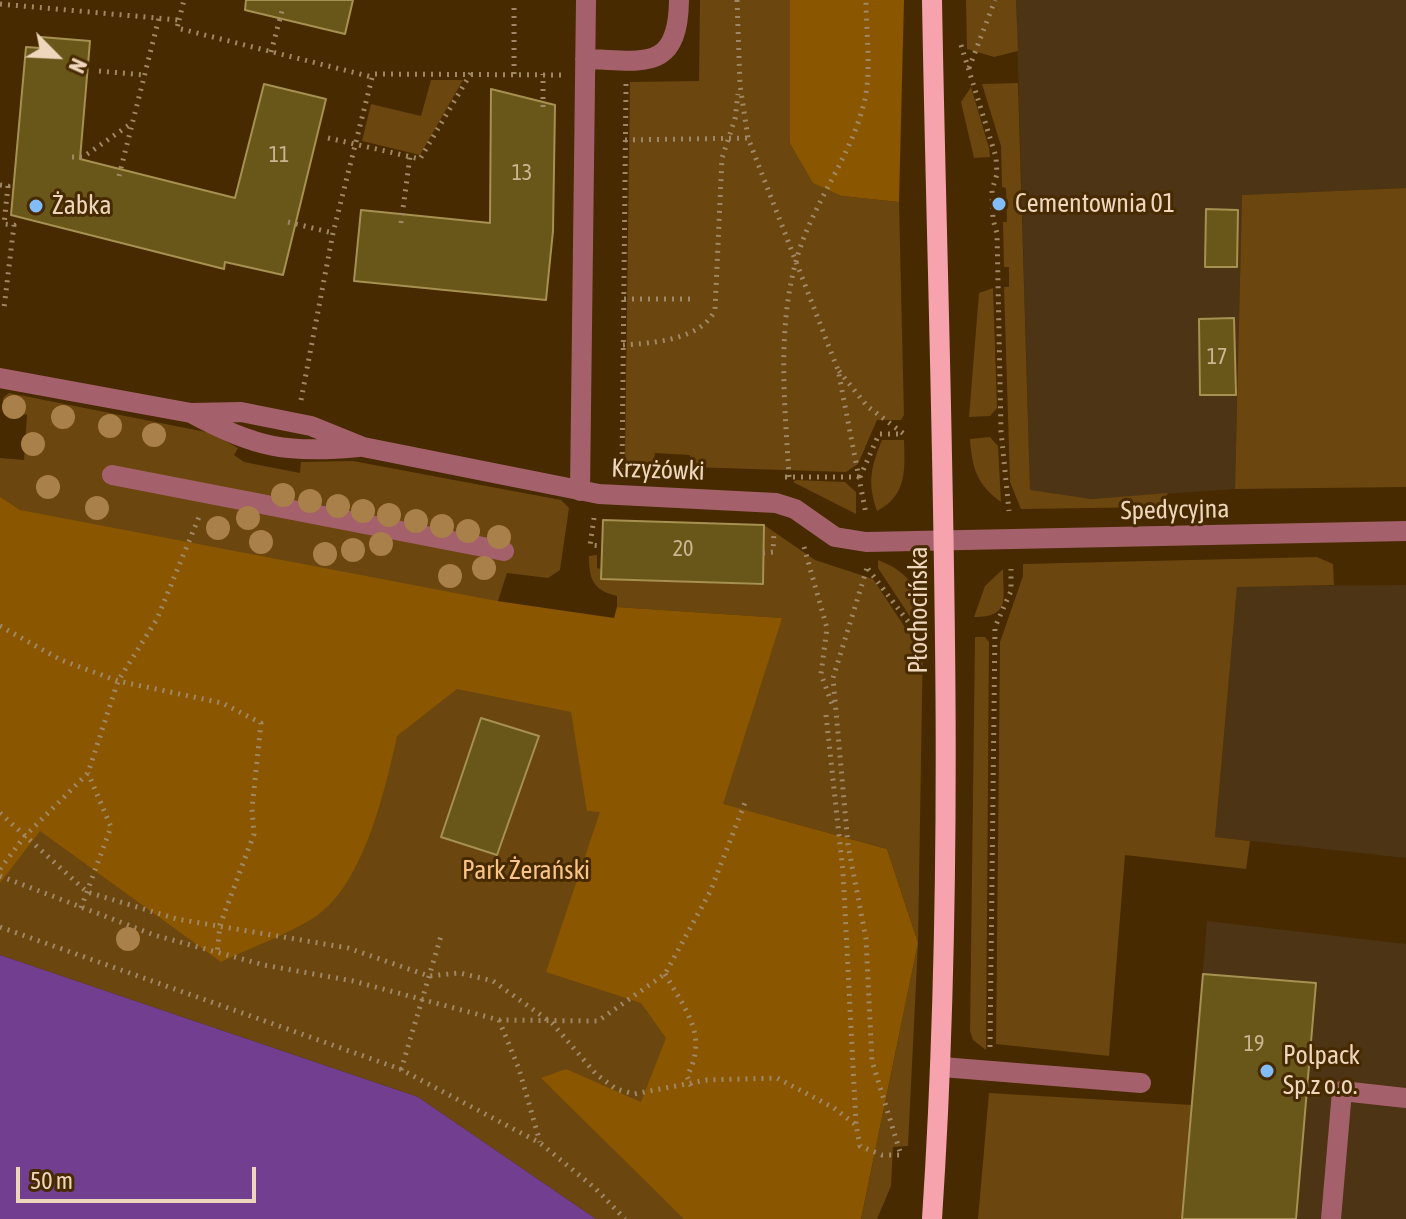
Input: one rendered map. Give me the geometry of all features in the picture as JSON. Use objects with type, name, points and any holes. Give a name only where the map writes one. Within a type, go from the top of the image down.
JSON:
[{"type":"main road","name":"Płochocińska","points":[[932,0],[945,543],[942,1067],[932,1219]]},
{"type":"street","points":[[580,491],[586,0]]},
{"type":"street","points":[[585,59],[650,60],[663,53],[677,27],[679,0]]},
{"type":"street","name":"Krzyżówki","points":[[0,378],[191,413],[236,438],[305,453],[363,447],[580,491],[620,496],[754,500],[795,509],[822,530],[846,540],[945,543]]},
{"type":"street","points":[[112,475],[504,551]]},
{"type":"street","name":"Spedycyjna","points":[[945,543],[1406,531]]},
{"type":"street","points":[[942,1067],[1141,1083]]},
{"type":"street","points":[[1331,1219],[1342,1091],[1406,1098]]},
{"type":"path","points":[[184,0],[177,28],[372,77]]},
{"type":"path","points":[[737,0],[740,85],[748,138],[838,370],[866,514]]},
{"type":"path","points":[[789,477],[782,357],[796,261],[865,103],[866,0]]},
{"type":"path","points":[[969,68],[995,0]]},
{"type":"path","points":[[0,4],[179,20]]},
{"type":"path","points":[[514,8],[514,74]]},
{"type":"path","points":[[271,52],[282,11]]},
{"type":"path","points":[[119,176],[159,18]]},
{"type":"path","points":[[958,38],[996,157],[992,205],[997,233],[1001,431],[1009,511]]},
{"type":"path","points":[[622,470],[626,60]]},
{"type":"path","points":[[99,71],[145,75]]},
{"type":"path","points":[[328,138],[420,159],[471,73]]},
{"type":"path","points":[[299,411],[333,233],[373,74],[555,74]]},
{"type":"path","points":[[543,74],[543,107]]},
{"type":"path","points":[[623,345],[662,340],[700,329],[709,322],[715,310],[722,158],[740,85]]},
{"type":"path","points":[[72,157],[83,157],[133,122]]},
{"type":"path","points":[[625,140],[748,138]]},
{"type":"path","points":[[401,223],[410,157]]},
{"type":"path","points":[[0,185],[8,186],[4,224],[14,225],[4,308]]},
{"type":"path","points":[[288,222],[333,233]]},
{"type":"path","points":[[624,299],[696,299]]},
{"type":"path","points":[[838,370],[867,406],[904,434],[879,434],[860,477]]},
{"type":"path","points":[[602,546],[590,545],[594,517],[605,512]]},
{"type":"path","points":[[763,553],[773,552],[775,529],[784,532]]},
{"type":"path","points":[[793,539],[816,554]]},
{"type":"path","points":[[0,869],[24,837],[88,773],[118,681],[157,619],[186,542]]},
{"type":"path","points":[[804,547],[827,628],[821,674],[836,716]]},
{"type":"path","points":[[854,566],[873,572],[913,628],[923,628]]},
{"type":"path","points":[[826,715],[843,872],[856,1125],[860,1146],[882,1155],[901,1155],[872,1061],[866,939],[848,845],[833,678],[867,568]]},
{"type":"path","points":[[1001,1051],[993,1050],[988,1035],[995,627],[1011,591],[1011,569]]},
{"type":"path","points":[[0,626],[61,660],[118,681],[222,703],[261,723],[252,809],[254,834],[220,925],[217,954]]},
{"type":"path","points":[[81,908],[111,827],[88,773]]},
{"type":"path","points":[[0,876],[81,908],[217,954],[353,981],[499,1020],[552,1023],[598,1021],[665,974],[710,892],[746,800]]},
{"type":"path","points":[[0,813],[87,892],[177,919],[348,948],[429,976],[460,973],[493,981],[552,1023],[596,1074],[616,1089],[634,1094],[691,1086],[707,1080],[777,1078],[834,1108],[856,1125]]},
{"type":"path","points":[[0,927],[401,1070],[540,1143],[596,1189],[625,1219]]},
{"type":"path","points":[[401,1070],[441,936]]},
{"type":"path","points":[[665,974],[695,1027],[698,1056],[687,1076],[691,1086]]},
{"type":"path","points":[[499,1020],[519,1069],[540,1143]]},
{"type":"shaded area","points":[[790,0],[904,0],[899,202],[842,196],[813,183],[790,143]]},
{"type":"shaded area","points":[[1016,0],[1406,0],[1406,188],[1242,195],[1235,489],[1092,499],[1030,491]]},
{"type":"shaded area","name":"Park Żerański","points":[[0,497],[20,510],[497,601],[614,618],[617,607],[782,618],[723,804],[887,849],[918,943],[861,1219],[684,1219],[541,1078],[566,1069],[641,1102],[666,1038],[641,1003],[546,972],[600,812],[587,811],[571,712],[457,689],[397,736],[370,834],[347,882],[332,902],[304,923],[221,962],[40,831],[0,883]]},
{"type":"shaded area","points":[[1406,585],[1406,858],[1215,837],[1237,586]]},
{"type":"shaded area","points":[[1207,921],[1406,944],[1406,1219],[1183,1219]]},
{"type":"shaded area","points":[[0,955],[418,1097],[596,1219],[0,1219]]},
{"type":"green space","points":[[700,0],[790,0],[790,143],[842,196],[899,202],[904,415],[901,420],[877,420],[858,464],[846,472],[690,467],[690,455],[655,453],[653,467],[630,465],[625,460],[630,82],[699,81]]},
{"type":"green space","points":[[966,0],[1016,0],[1018,51],[994,57],[967,49]]},
{"type":"green space","points":[[431,80],[463,80],[420,155],[362,141],[371,104],[421,116]]},
{"type":"green space","points":[[1018,83],[1030,490],[1092,499],[1168,493],[1159,507],[1021,509],[1010,482],[1004,287],[1009,287],[1009,267],[1004,267],[1003,222],[1007,222],[1006,188],[1002,187],[1001,146],[982,84]]},
{"type":"green space","points":[[971,87],[990,157],[974,158],[961,102]]},
{"type":"green space","points":[[1406,188],[1406,487],[1235,489],[1242,195]]},
{"type":"green space","points":[[993,288],[997,408],[990,416],[969,417],[979,293]]},
{"type":"green space","name":"Park Żerański","points":[[9,393],[211,433],[238,448],[234,455],[244,462],[300,473],[301,462],[353,461],[561,500],[569,508],[560,570],[548,578],[507,573],[498,601],[758,692],[781,618],[617,607],[617,596],[602,591],[594,583],[589,556],[597,555],[597,568],[601,569],[602,579],[762,585],[764,525],[815,560],[873,579],[912,638],[923,639],[918,943],[887,849],[774,818],[821,1219],[596,1219],[418,1097],[0,955],[0,458],[24,460],[27,415],[2,410],[3,398]]},
{"type":"green space","points":[[990,437],[998,446],[1001,502],[981,482],[972,459],[970,439]]},
{"type":"green space","points":[[882,440],[904,440],[904,472],[894,498],[877,511],[872,475]]},
{"type":"green space","points":[[793,482],[845,482],[856,492],[856,514]]},
{"type":"green space","points":[[1317,557],[1333,564],[1334,585],[1237,587],[1215,837],[1250,841],[1246,869],[1125,855],[1109,1056],[996,1044],[1000,642],[1023,576],[1023,564]]},
{"type":"green space","points":[[878,560],[897,569],[910,582],[919,598],[923,618],[911,618],[878,568]]},
{"type":"green space","points":[[1003,569],[1004,597],[999,610],[994,614],[974,617],[985,586]]},
{"type":"green space","points":[[975,637],[985,637],[989,642],[986,1050],[973,1040],[970,1031]]},
{"type":"green space","points":[[918,943],[908,1146],[893,1147],[891,1186],[877,1219],[861,1219]]},
{"type":"green space","points":[[989,1093],[1192,1105],[1182,1219],[978,1219]]},
{"type":"building","points":[[246,0],[353,0],[345,34],[245,10]]},
{"type":"building","points":[[41,37],[90,41],[80,159],[235,198],[264,84],[326,99],[283,275],[225,262],[224,269],[11,215],[26,47],[40,48]]},
{"type":"building","points":[[491,89],[555,105],[553,231],[546,300],[354,281],[361,210],[490,223]]},
{"type":"building","points":[[1206,209],[1238,210],[1237,267],[1205,267]]},
{"type":"building","points":[[1234,318],[1236,395],[1200,395],[1199,319]]},
{"type":"building","points":[[603,520],[764,525],[763,584],[601,579]]},
{"type":"building","points":[[481,718],[539,736],[497,855],[441,837]]},
{"type":"building","points":[[1203,974],[1316,983],[1296,1219],[1182,1219]]},
{"type":"place","name":"Cementownia 01","points":[[999,204]]},
{"type":"place","name":"Żabka","points":[[36,206]]},
{"type":"place","name":"Polpack Sp.z o.o.","points":[[1267,1071]]}]
